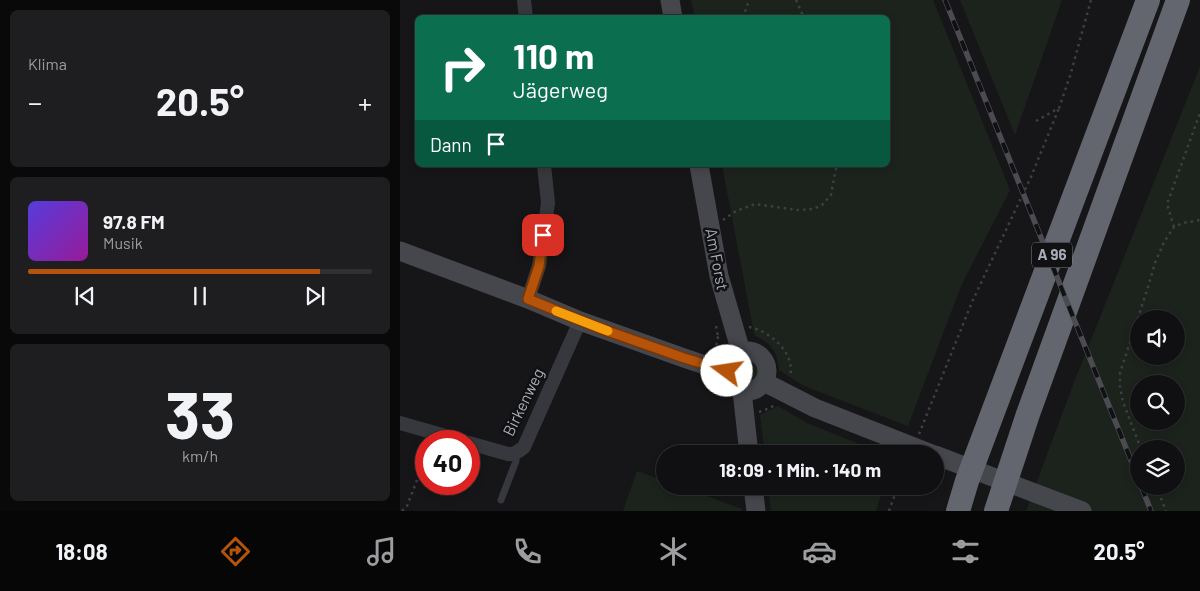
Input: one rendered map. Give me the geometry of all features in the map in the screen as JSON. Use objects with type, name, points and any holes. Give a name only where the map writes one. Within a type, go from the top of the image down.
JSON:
[{"type":"highway","name":"A 96","points":[[958,511],[967,481],[1148,0]]},
{"type":"highway","name":"A 96","points":[[996,511],[1028,414],[1178,0]]},
{"type":"street","points":[[524,0],[526,15]]},
{"type":"street","points":[[670,0],[672,15]]},
{"type":"street","points":[[528,299],[539,266],[548,203],[544,167]]},
{"type":"street","name":"Am Forst","points":[[699,167],[719,276],[741,352]]},
{"type":"street","points":[[400,251],[528,299],[580,321],[684,358],[727,371]]},
{"type":"street","name":"Birkenweg","points":[[480,446],[512,454],[521,449],[525,444],[580,321]]},
{"type":"street","points":[[748,351],[760,356],[767,368],[764,382],[755,390],[748,392],[736,388],[727,377],[728,364],[735,355],[741,352],[748,351]]},
{"type":"street","points":[[764,382],[815,408],[909,445]]},
{"type":"street","points":[[742,391],[748,445]]},
{"type":"street","points":[[400,423],[424,430]]},
{"type":"street","points":[[944,459],[1082,511]]},
{"type":"street","points":[[754,495],[756,511]]},
{"type":"lane","points":[[501,500],[516,461],[516,452]]},
{"type":"path","points":[[744,15],[749,0]]},
{"type":"path","points":[[796,0],[803,15]]},
{"type":"path","points":[[929,445],[972,302],[1031,177],[1059,108],[1091,0]]},
{"type":"path","points":[[1036,120],[1059,108]]},
{"type":"path","points":[[1174,227],[1167,204],[1200,113]]},
{"type":"path","points":[[723,220],[736,211],[754,204],[797,210],[812,210],[822,205],[831,195],[837,167]]},
{"type":"path","points":[[1138,440],[1123,402],[1120,373],[1155,262],[1164,242],[1174,227],[1183,223],[1200,220]]},
{"type":"path","points":[[712,354],[718,337],[734,331]]},
{"type":"path","points":[[402,511],[407,506],[415,485]]},
{"type":"path","points":[[889,511],[895,495]]},
{"type":"path","points":[[1160,495],[1166,511]]},
{"type":"shaded area","points":[[691,0],[933,0],[1010,190],[961,286],[908,426],[804,386],[779,370],[773,349],[766,342],[755,336],[722,167],[890,167],[890,15],[695,15]]},
{"type":"shaded area","points":[[960,0],[1062,0],[1015,135]]},
{"type":"shaded area","points":[[1200,67],[1200,511],[1026,511],[1073,385]]},
{"type":"shaded area","points":[[747,358],[756,362],[760,371],[756,380],[747,384],[738,380],[734,371],[738,362]]},
{"type":"shaded area","points":[[778,406],[807,423],[862,445],[764,445],[760,415]]},
{"type":"shaded area","points":[[637,471],[656,478],[656,495],[704,495],[742,509],[742,511],[623,511]]},
{"type":"shaded area","points":[[769,495],[881,495],[876,511],[771,511]]},
{"type":"railway","points":[[945,0],[1130,458]]},
{"type":"railway","points":[[1145,495],[1151,511]]},
{"type":"slow traffic","points":[[556,311],[608,331]]},
{"type":"route","points":[[543,235],[539,266],[528,299],[599,328],[727,371]]}]
